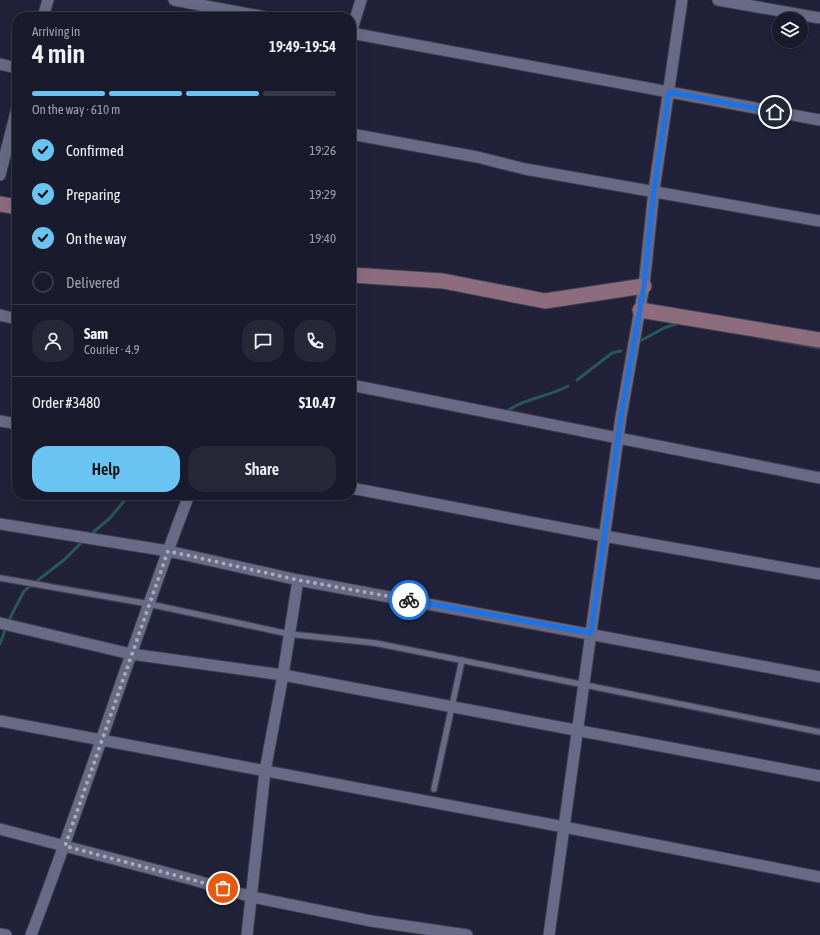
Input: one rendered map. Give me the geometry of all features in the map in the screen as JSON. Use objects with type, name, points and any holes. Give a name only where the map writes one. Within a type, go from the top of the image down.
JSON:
[{"type":"street","points":[[44,12],[48,0]]},
{"type":"street","points":[[174,0],[238,12]]},
{"type":"street","points":[[356,16],[361,0]]},
{"type":"street","points":[[549,935],[618,439],[644,286],[654,190],[682,0]]},
{"type":"street","points":[[718,0],[820,18]]},
{"type":"street","points":[[356,34],[820,120]]},
{"type":"street","points":[[0,64],[12,67]]},
{"type":"street","points":[[0,175],[12,128]]},
{"type":"street","points":[[356,135],[477,157],[525,169],[654,190],[820,221]]},
{"type":"street","points":[[0,204],[12,206]]},
{"type":"street","points":[[356,275],[443,280],[545,301],[644,286]]},
{"type":"street","points":[[640,310],[820,340]]},
{"type":"street","points":[[0,315],[12,318]]},
{"type":"street","points":[[356,387],[820,478]]},
{"type":"street","points":[[0,421],[12,423]]},
{"type":"street","points":[[356,489],[604,536],[820,574]]},
{"type":"street","points":[[31,935],[65,846],[131,654],[188,500]]},
{"type":"street","points":[[0,524],[168,551],[298,580],[591,633],[820,677]]},
{"type":"street","points":[[247,935],[265,771],[283,676],[298,580]]},
{"type":"street","points":[[0,623],[131,654],[283,676],[451,706],[820,776]]},
{"type":"street","points":[[0,721],[564,827],[820,877]]},
{"type":"street","points":[[0,828],[252,897],[371,921],[467,935]]},
{"type":"street","points":[[0,934],[6,935]]},
{"type":"lane","points":[[0,578],[149,604],[289,634],[375,644],[462,660],[583,686],[820,732]]},
{"type":"lane","points":[[434,789],[462,660]]},
{"type":"waterway","points":[[642,340],[664,328],[679,323]]},
{"type":"waterway","points":[[759,337],[820,348]]},
{"type":"waterway","points":[[577,380],[612,353],[621,351]]},
{"type":"waterway","points":[[506,412],[513,407],[568,386]]},
{"type":"waterway","points":[[90,535],[110,518],[125,500]]},
{"type":"waterway","points":[[8,622],[24,591],[64,560],[83,541]]},
{"type":"waterway","points":[[0,644],[6,627]]},
{"type":"way so far","points":[[223,888],[65,846],[168,551],[298,580],[409,600]]},
{"type":"route","points":[[409,600],[591,633],[621,417],[644,286],[654,190],[669,92],[775,112]]}]
